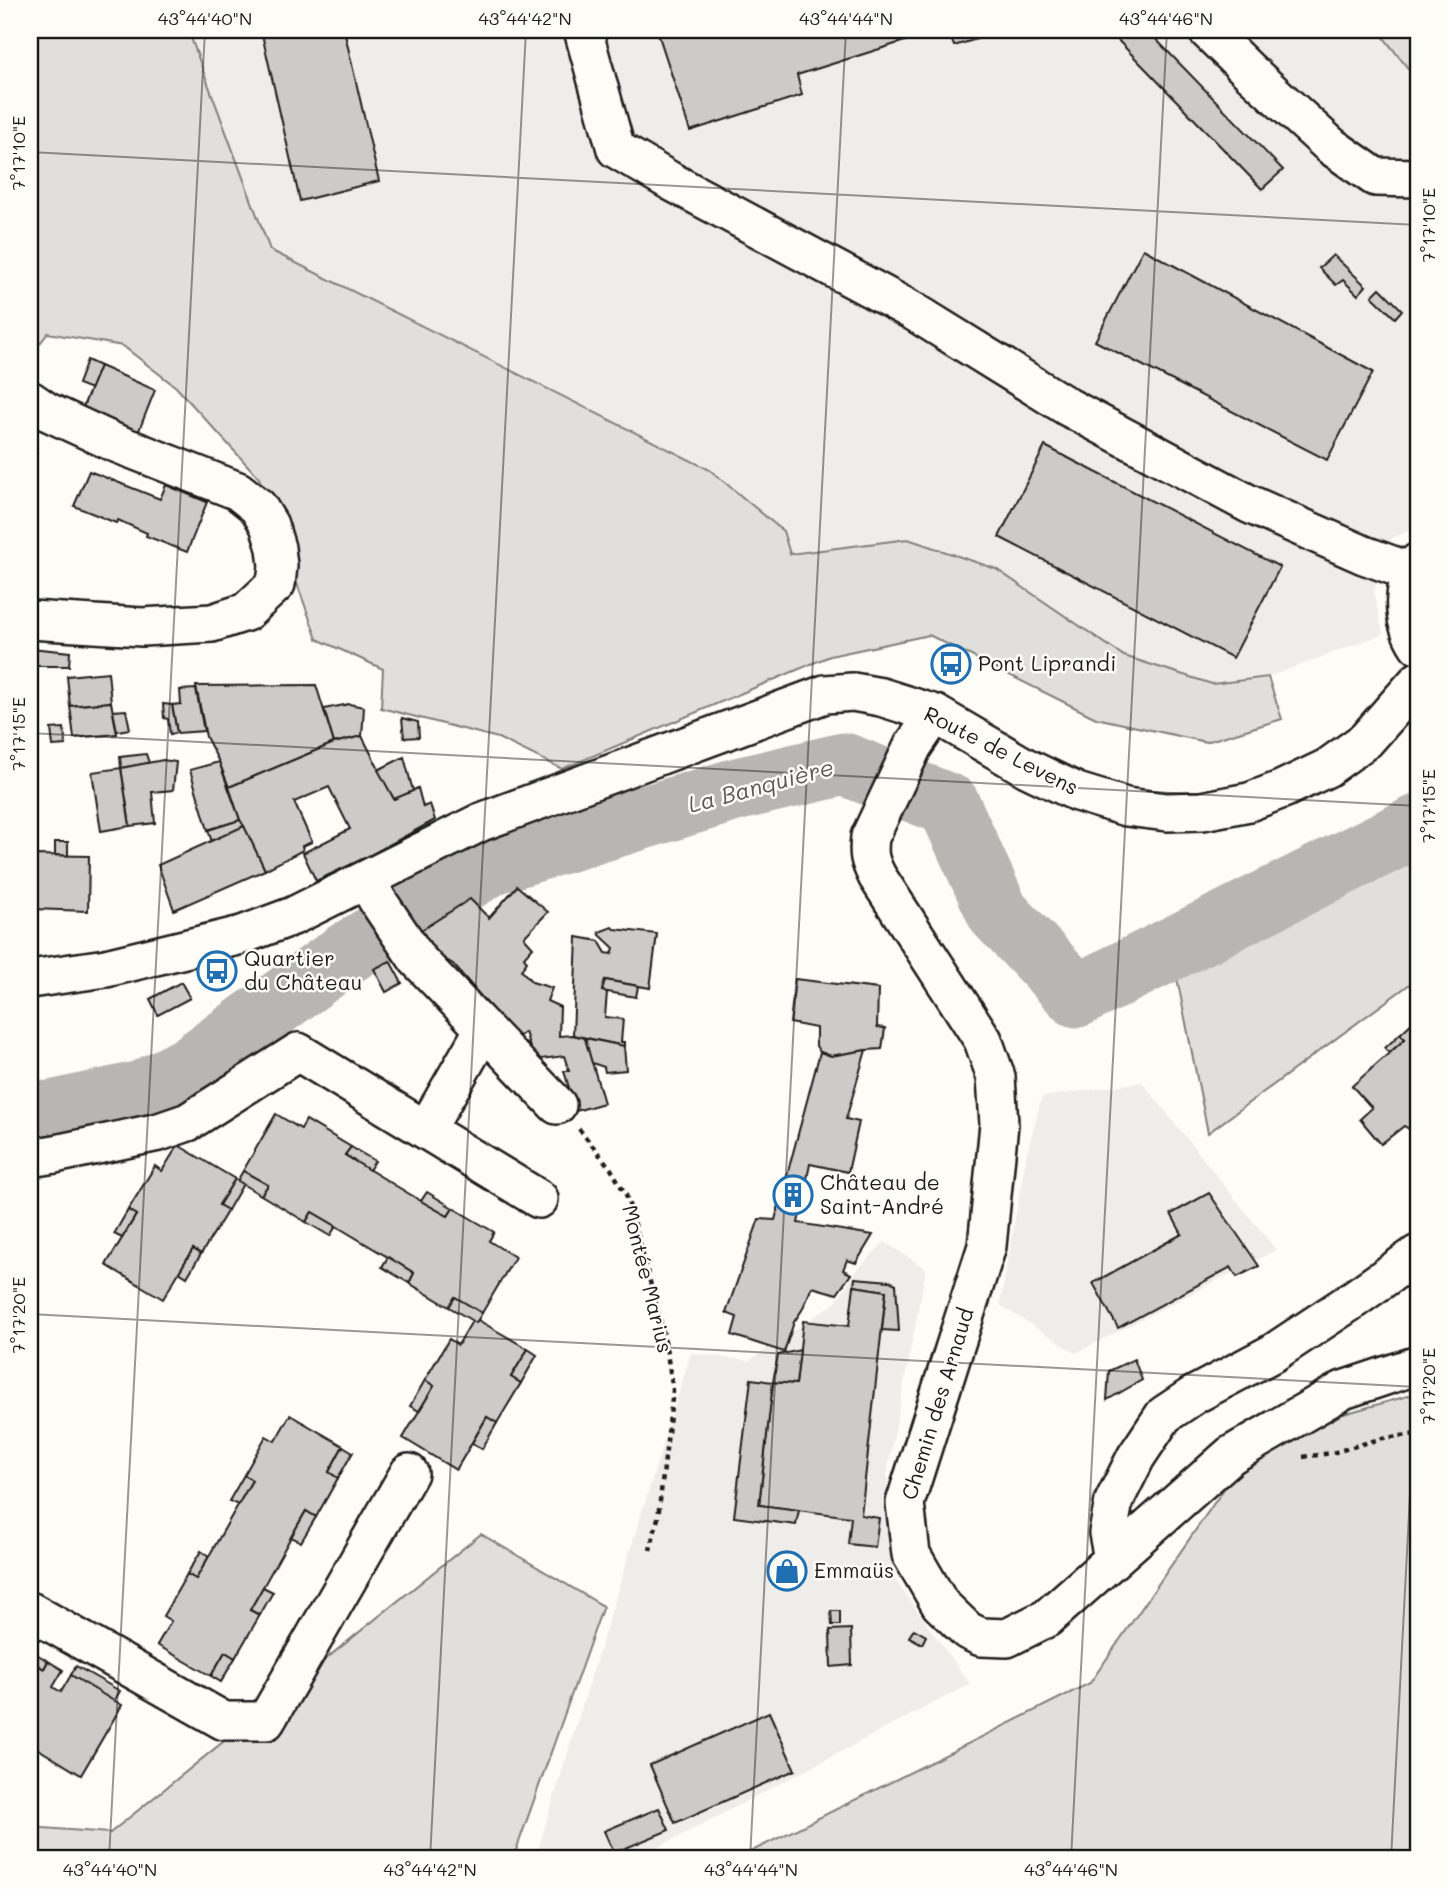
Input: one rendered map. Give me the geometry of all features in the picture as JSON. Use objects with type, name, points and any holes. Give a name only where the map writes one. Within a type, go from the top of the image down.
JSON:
[{"type":"street","points":[[583,30],[616,149],[672,182],[913,311],[1068,407],[1250,505],[1364,555],[1415,567],[1406,596],[1407,620],[1418,645]]},
{"type":"street","points":[[1207,30],[1331,146],[1375,177],[1418,178]]},
{"type":"street","points":[[30,400],[46,411],[113,442],[238,491],[258,507],[269,525],[278,566],[276,584],[246,612],[212,623],[142,627],[30,620]]},
{"type":"street","name":"Route de Levens","points":[[30,979],[106,968],[242,935],[372,890],[481,822],[825,694],[853,692],[881,697],[935,714],[1027,768],[1077,792],[1126,807],[1167,812],[1202,811],[1249,802],[1327,768],[1366,740],[1418,681]]},
{"type":"street","name":"Chemin des Arnaud","points":[[935,714],[913,746],[870,837],[869,861],[983,1040],[996,1077],[999,1124],[987,1246],[905,1503],[911,1553],[940,1604],[968,1631],[981,1637],[1007,1638],[1047,1618],[1231,1455],[1343,1390],[1418,1365]]},
{"type":"street","points":[[372,890],[417,959],[558,1105]]},
{"type":"street","points":[[426,1130],[484,1029]]},
{"type":"street","points":[[30,1158],[159,1132],[188,1122],[298,1052],[539,1199]]},
{"type":"street","points":[[1113,1559],[1108,1533],[1114,1501],[1136,1457],[1164,1415],[1194,1395],[1273,1353],[1418,1254]]},
{"type":"street","points":[[30,1611],[224,1721],[266,1721],[409,1473]]},
{"type":"path","name":"Montée Marius","points":[[558,1105],[591,1142],[626,1195],[664,1335],[673,1390],[659,1506],[650,1550]]},
{"type":"path","points":[[1293,1458],[1332,1453],[1383,1438],[1418,1434]]},
{"type":"shaded area","points":[[30,30],[188,30],[270,250],[710,470],[783,531],[790,554],[908,539],[996,569],[1124,656],[1212,684],[1268,677],[1282,719],[1206,742],[1096,718],[929,635],[830,656],[562,769],[498,738],[381,708],[383,669],[317,639],[259,478],[176,387],[123,346],[48,333],[30,356]]},
{"type":"shaded area","points":[[188,30],[1378,30],[1418,81],[1418,527],[1392,538],[1374,592],[1383,634],[1268,677],[1212,684],[1172,674],[1124,656],[996,569],[908,539],[789,554],[710,470],[269,249]]},
{"type":"shaded area","points":[[1378,30],[1418,30],[1418,81]]},
{"type":"shaded area","points":[[1418,803],[1418,978],[1208,1133],[1165,918],[1299,884]]},
{"type":"shaded area","points":[[1142,1082],[1276,1250],[1076,1353],[1000,1305],[1026,1157],[1042,1097]]},
{"type":"shaded area","points":[[885,1242],[926,1269],[887,1472],[895,1580],[970,1684],[636,1859],[535,1859],[691,1353],[749,1361],[836,1302],[857,1270]]},
{"type":"shaded area","points":[[1418,1393],[1418,1859],[736,1859],[1090,1683],[1259,1438]]},
{"type":"shaded area","points":[[481,1534],[603,1606],[513,1859],[30,1859],[30,1827],[110,1833]]},
{"type":"building","points":[[261,30],[344,30],[379,181],[300,201]]},
{"type":"building","points":[[657,30],[940,30],[797,75],[802,95],[690,131]]},
{"type":"building","points":[[948,30],[1006,30],[954,46]]},
{"type":"building","points":[[1108,30],[1147,30],[1283,170],[1262,189]]},
{"type":"building","points":[[1143,249],[1373,372],[1327,460],[1095,341]]},
{"type":"building","points":[[1333,255],[1366,286],[1358,295],[1343,280],[1336,285],[1319,268]]},
{"type":"building","points":[[1380,288],[1402,310],[1395,318],[1372,296]]},
{"type":"building","points":[[87,360],[100,366],[91,389],[78,384]]},
{"type":"building","points":[[100,366],[155,390],[138,433],[82,409]]},
{"type":"building","points":[[1045,446],[1280,567],[1233,658],[999,537]]},
{"type":"building","points":[[89,471],[160,499],[166,485],[207,502],[187,552],[146,536],[147,533],[118,520],[116,523],[74,506]]},
{"type":"building","points":[[30,648],[70,652],[69,666],[30,666]]},
{"type":"building","points":[[108,672],[111,702],[70,706],[67,676]]},
{"type":"building","points":[[316,685],[334,743],[229,787],[206,737],[196,686]]},
{"type":"building","points":[[196,689],[204,731],[177,733],[172,705],[181,704],[180,690]]},
{"type":"building","points":[[111,702],[117,734],[74,738],[70,706]]},
{"type":"building","points":[[163,704],[172,705],[177,733],[170,734],[168,719],[164,718]]},
{"type":"building","points":[[349,704],[364,707],[362,736],[334,743],[324,709]]},
{"type":"building","points":[[126,710],[130,729],[117,731],[113,711]]},
{"type":"building","points":[[402,718],[418,722],[419,737],[404,738]]},
{"type":"building","points":[[64,728],[66,745],[53,746],[51,729]]},
{"type":"building","points":[[362,736],[394,799],[418,788],[423,807],[430,804],[435,820],[316,881],[303,853],[350,829],[329,787],[294,802],[312,842],[302,846],[303,850],[265,870],[240,820],[229,787],[334,743]]},
{"type":"building","points":[[146,754],[149,763],[121,768],[120,757]]},
{"type":"building","points":[[404,757],[413,791],[394,799],[378,770]]},
{"type":"building","points":[[163,760],[176,762],[173,790],[152,792],[155,823],[130,826],[121,768]]},
{"type":"building","points":[[219,762],[240,820],[208,830],[190,770]]},
{"type":"building","points":[[121,768],[130,826],[101,831],[92,772]]},
{"type":"building","points":[[240,820],[244,826],[212,842],[208,830]]},
{"type":"building","points":[[244,826],[265,870],[174,910],[158,865]]},
{"type":"building","points":[[55,842],[68,842],[68,856],[55,855]]},
{"type":"building","points":[[32,855],[89,856],[88,911],[32,909]]},
{"type":"building","points":[[517,886],[548,912],[524,937],[533,947],[524,957],[527,962],[521,970],[532,982],[552,988],[547,1001],[560,1007],[559,1036],[585,1038],[604,1103],[576,1111],[564,1071],[569,1071],[564,1056],[534,1060],[525,1032],[517,1038],[453,964],[409,938],[470,899],[489,918]]},
{"type":"building","points":[[612,927],[657,934],[650,988],[605,980],[602,991],[607,992],[605,1017],[623,1019],[621,1042],[624,1042],[624,1046],[573,1035],[577,937],[599,941],[606,953],[612,954],[614,948],[599,932]]},
{"type":"building","points":[[390,961],[402,983],[386,992],[374,969]]},
{"type":"building","points":[[795,979],[878,989],[877,1027],[885,1028],[882,1049],[831,1056],[820,1052],[816,1046],[816,1028],[790,1023]]},
{"type":"building","points":[[605,980],[638,986],[636,997],[602,991]]},
{"type":"building","points":[[181,982],[190,998],[158,1015],[150,999]]},
{"type":"building","points":[[1414,1021],[1418,1025],[1418,1121],[1409,1129],[1404,1126],[1381,1144],[1360,1119],[1372,1108],[1352,1086],[1405,1039],[1400,1034]]},
{"type":"building","points":[[1400,1034],[1405,1039],[1389,1053],[1385,1048]]},
{"type":"building","points":[[585,1038],[624,1046],[626,1070],[605,1072],[604,1067],[592,1063]]},
{"type":"building","name":"Château de Saint-André","points":[[866,1050],[846,1119],[859,1122],[848,1172],[810,1164],[798,1223],[873,1235],[856,1263],[847,1260],[843,1270],[851,1274],[837,1294],[812,1287],[794,1322],[784,1352],[732,1335],[737,1317],[726,1313],[759,1219],[775,1220],[820,1052],[831,1056]]},
{"type":"building","points":[[276,1114],[301,1129],[306,1120],[351,1147],[345,1155],[421,1201],[448,1216],[453,1208],[494,1232],[489,1241],[515,1257],[482,1313],[455,1297],[449,1307],[409,1283],[414,1273],[336,1226],[312,1212],[306,1222],[261,1195],[268,1185],[243,1171]]},
{"type":"building","points":[[178,1145],[235,1179],[219,1205],[228,1210],[201,1254],[193,1249],[163,1299],[106,1265],[136,1215],[128,1210],[155,1166],[162,1171]]},
{"type":"building","points":[[351,1147],[375,1161],[369,1170],[345,1155]]},
{"type":"building","points":[[243,1171],[268,1185],[261,1195],[237,1181]]},
{"type":"building","points":[[235,1179],[243,1184],[228,1210],[219,1205]]},
{"type":"building","points":[[427,1192],[453,1208],[448,1216],[421,1201]]},
{"type":"building","points":[[1209,1193],[1259,1266],[1237,1277],[1231,1267],[1118,1328],[1093,1283],[1182,1234],[1171,1214]]},
{"type":"building","points":[[128,1210],[136,1215],[122,1238],[114,1234]]},
{"type":"building","points":[[312,1212],[336,1226],[330,1236],[306,1222]]},
{"type":"building","points":[[193,1249],[201,1254],[187,1277],[179,1272]]},
{"type":"building","points":[[388,1257],[414,1273],[409,1283],[382,1267]]},
{"type":"building","points":[[855,1278],[896,1284],[899,1331],[882,1330],[886,1291],[854,1286]]},
{"type":"building","points":[[854,1286],[886,1291],[861,1515],[879,1518],[875,1547],[848,1544],[851,1517],[759,1505],[773,1382],[796,1384],[803,1321],[849,1326]]},
{"type":"building","points":[[455,1297],[482,1313],[476,1323],[449,1307]]},
{"type":"building","points":[[478,1320],[528,1349],[511,1377],[521,1383],[497,1423],[487,1417],[456,1470],[403,1438],[434,1386],[425,1380],[449,1339],[458,1345],[472,1321],[476,1323]]},
{"type":"building","points":[[528,1349],[537,1355],[521,1383],[511,1377]]},
{"type":"building","points":[[800,1350],[796,1384],[773,1382],[778,1355]]},
{"type":"building","points":[[1134,1359],[1142,1380],[1107,1400],[1109,1371]]},
{"type":"building","points":[[751,1379],[773,1382],[759,1505],[799,1510],[796,1525],[734,1517]]},
{"type":"building","points":[[425,1380],[434,1386],[419,1411],[410,1406]]},
{"type":"building","points":[[290,1415],[343,1446],[329,1472],[338,1478],[316,1517],[306,1511],[291,1537],[250,1610],[260,1615],[235,1658],[225,1652],[211,1676],[157,1645],[171,1621],[163,1616],[187,1574],[196,1579],[252,1480],[244,1475],[266,1436],[275,1441]]},
{"type":"building","points":[[487,1417],[497,1423],[482,1449],[472,1443]]},
{"type":"building","points":[[343,1446],[353,1452],[338,1478],[329,1472]]},
{"type":"building","points":[[244,1475],[252,1480],[238,1505],[229,1501]]},
{"type":"building","points":[[306,1511],[316,1517],[301,1542],[291,1537]]},
{"type":"building","points":[[201,1551],[209,1556],[196,1579],[187,1574]]},
{"type":"building","points":[[263,1587],[273,1592],[260,1615],[250,1610]]},
{"type":"building","points":[[831,1611],[840,1611],[840,1625],[832,1625]]},
{"type":"building","points":[[851,1629],[852,1665],[831,1667],[830,1630]]},
{"type":"building","points":[[914,1629],[926,1636],[922,1644],[909,1637]]},
{"type":"building","points":[[30,1650],[48,1661],[44,1669],[30,1660]]},
{"type":"building","points":[[225,1652],[235,1658],[221,1682],[211,1676]]},
{"type":"building","points":[[30,1660],[44,1669],[48,1661],[63,1670],[53,1687],[61,1692],[71,1675],[122,1705],[81,1775],[30,1744]]},
{"type":"building","points":[[76,1666],[120,1691],[114,1701],[71,1675]]},
{"type":"building","points":[[769,1712],[795,1770],[675,1823],[650,1765]]},
{"type":"building","points":[[659,1808],[669,1830],[614,1853],[604,1831]]},
{"type":"waterway","name":"La Banquière","points":[[30,1113],[51,1112],[142,1092],[190,1067],[347,953],[493,863],[738,789],[844,764],[949,805],[998,913],[1077,996],[1418,826]]},
{"type":"place","name":"Pont Liprandi","points":[[951,664]]},
{"type":"place","name":"Quartier du Château","points":[[217,971]]},
{"type":"place","name":"Château de Saint-André","points":[[793,1195]]},
{"type":"place","name":"Emmaüs","points":[[787,1571]]}]
